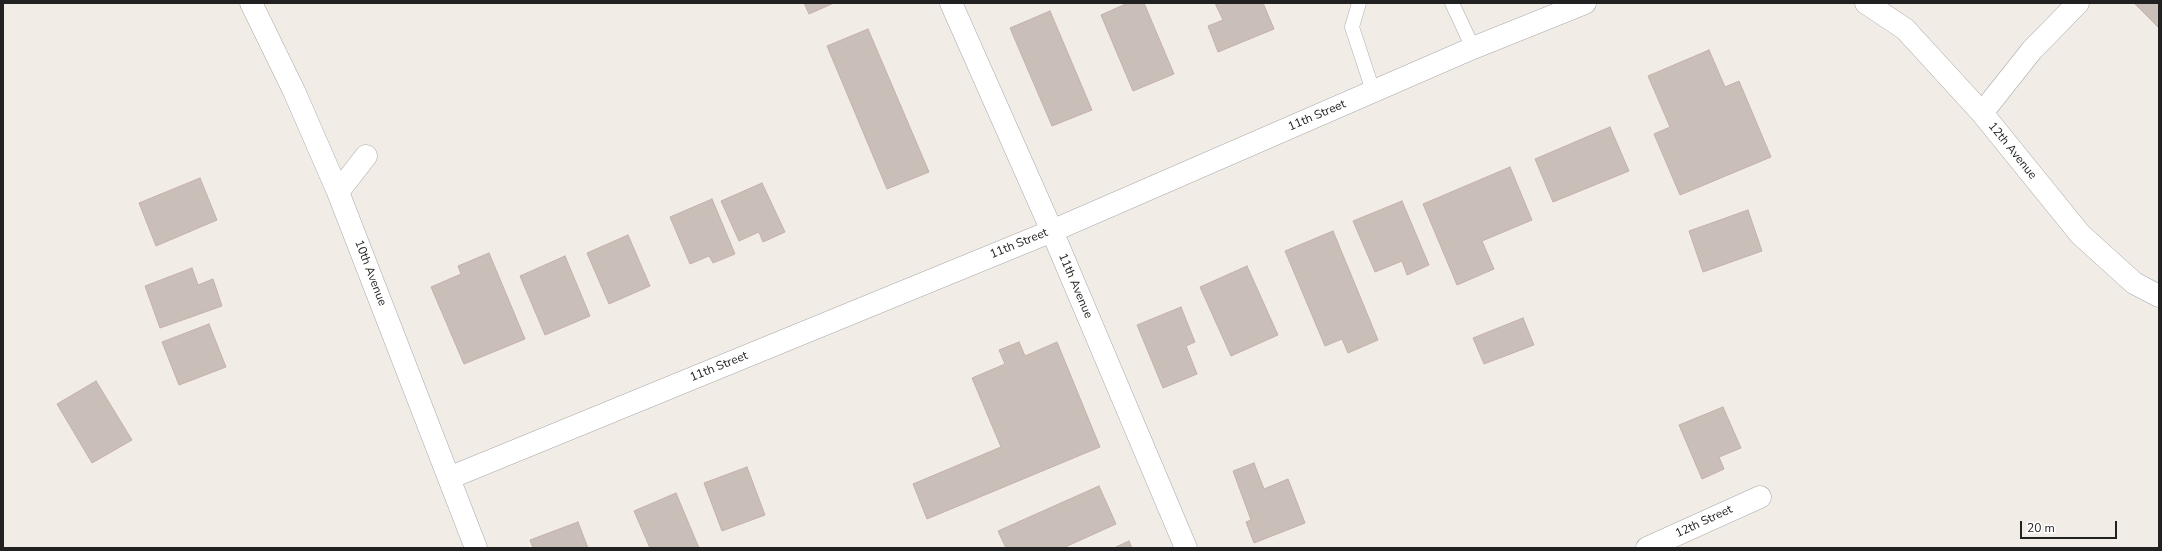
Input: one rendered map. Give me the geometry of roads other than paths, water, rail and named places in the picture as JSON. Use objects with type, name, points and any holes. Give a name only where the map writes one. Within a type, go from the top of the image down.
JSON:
[{"type":"street","name":"10th Avenue","points":[[251,3],[294,91],[338,192],[476,548]]},
{"type":"street","name":"11th Avenue","points":[[951,3],[1052,231],[1186,548]]},
{"type":"street","name":"11th Street","points":[[450,478],[1052,231],[1473,48],[1585,3]]},
{"type":"street","name":"12th Avenue","points":[[1866,3],[1906,29],[1982,113],[2080,234],[2134,283],[2159,296]]},
{"type":"street","points":[[1982,113],[2032,50],[2078,3]]},
{"type":"street","points":[[338,192],[366,156]]},
{"type":"street","name":"12th Street","points":[[1647,548],[1760,496]]},
{"type":"lane","points":[[1359,3],[1352,27],[1373,92]]},
{"type":"lane","points":[[1452,3],[1473,48]]}]
